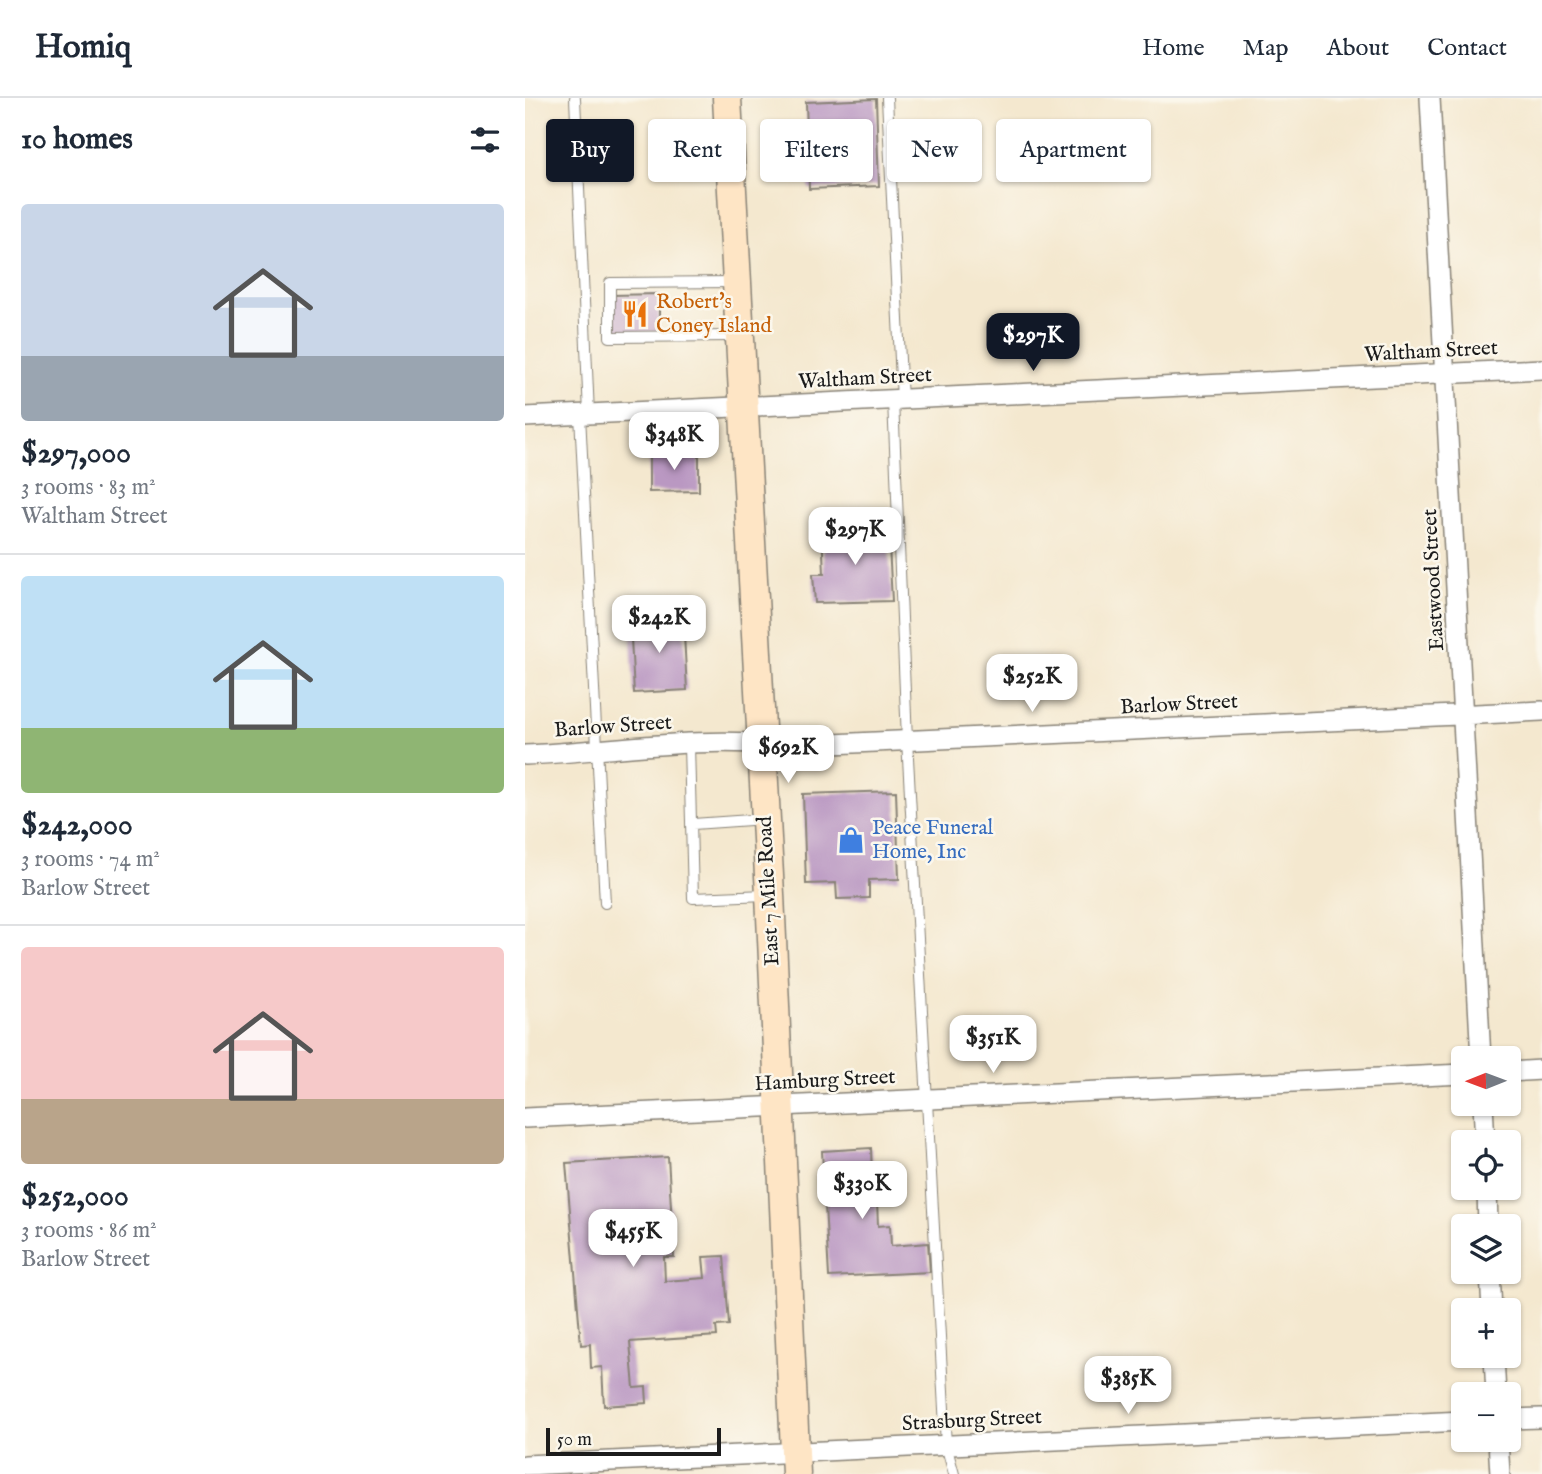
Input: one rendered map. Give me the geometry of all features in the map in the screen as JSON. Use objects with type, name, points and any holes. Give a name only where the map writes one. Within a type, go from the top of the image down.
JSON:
[{"type":"street","name":"East 7 Mile Road","points":[[726,98],[781,1105],[796,1463]]},
{"type":"street","name":"Eastwood Street","points":[[1430,98],[1480,1046]]},
{"type":"street","name":"Waltham Street","points":[[525,417],[1542,369]]},
{"type":"street","name":"Barlow Street","points":[[525,755],[689,745],[760,742],[789,746],[1542,711]]},
{"type":"street","points":[[1521,1071],[1542,1070]]},
{"type":"street","name":"Hamburg Street","points":[[525,1118],[1451,1075]]},
{"type":"street","points":[[1521,1419],[1542,1418]]},
{"type":"street","name":"Strasburg Street","points":[[525,1465],[574,1468],[796,1463],[946,1445],[1451,1422]]},
{"type":"street","points":[[1499,1452],[1500,1474]]},
{"type":"lane","points":[[575,98],[584,414],[605,903]]},
{"type":"lane","points":[[887,98],[907,740],[946,1445],[954,1474]]},
{"type":"lane","points":[[737,282],[610,284],[610,337],[740,336]]},
{"type":"lane","points":[[689,745],[693,898],[770,894]]},
{"type":"lane","points":[[693,824],[766,819]]},
{"type":"building","points":[[876,99],[879,186],[809,189],[809,182],[873,182],[873,119],[807,119],[806,102]]},
{"type":"building","points":[[659,294],[659,332],[612,333],[611,295]]},
{"type":"building","points":[[699,452],[699,491],[649,492],[649,453]]},
{"type":"building","points":[[888,527],[892,601],[815,603],[813,574],[824,574],[822,530]]},
{"type":"building","points":[[683,616],[687,690],[634,693],[630,620]]},
{"type":"building","points":[[896,791],[899,879],[869,880],[869,898],[837,899],[836,883],[806,884],[803,794]]},
{"type":"building","points":[[871,1148],[872,1177],[887,1176],[888,1200],[877,1201],[878,1226],[890,1225],[891,1246],[928,1243],[930,1272],[829,1277],[822,1151]]},
{"type":"building","points":[[668,1157],[674,1257],[664,1257],[665,1281],[705,1278],[703,1257],[724,1256],[729,1325],[716,1326],[717,1336],[630,1342],[634,1388],[646,1387],[647,1403],[604,1406],[602,1367],[591,1368],[590,1344],[581,1345],[566,1163]]},
{"type":"place","name":"Robert's Coney Island","points":[[635,314]]},
{"type":"place","name":"Peace Funeral Home, Inc","points":[[851,840]]}]
